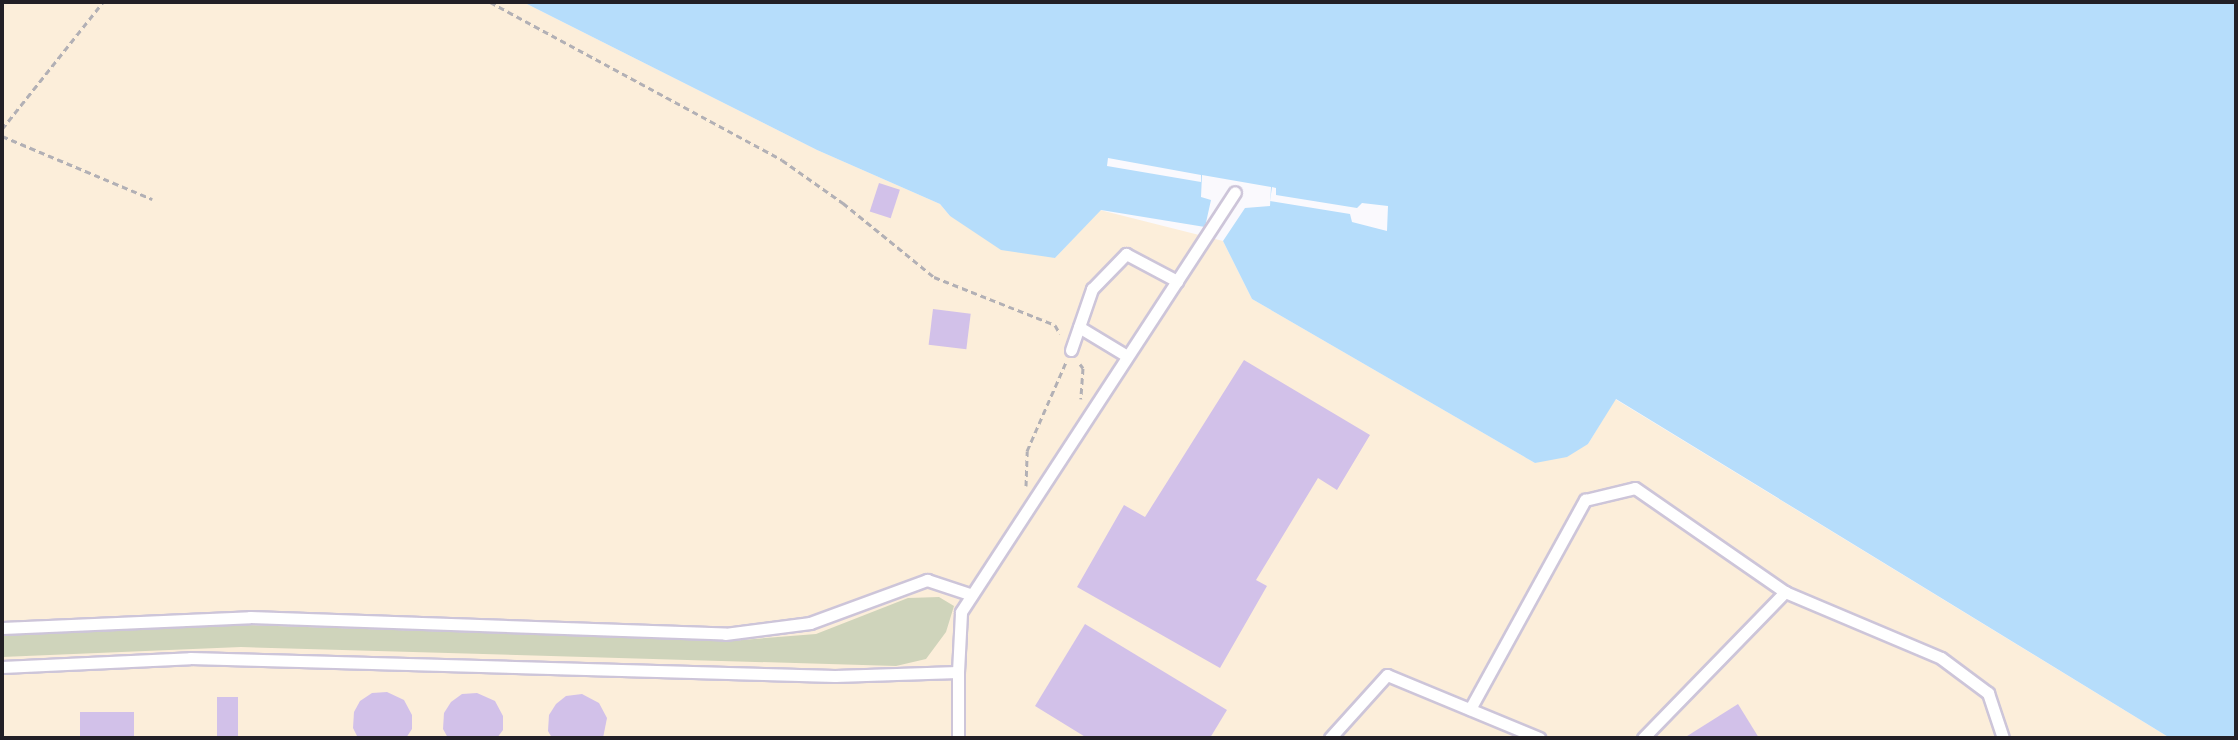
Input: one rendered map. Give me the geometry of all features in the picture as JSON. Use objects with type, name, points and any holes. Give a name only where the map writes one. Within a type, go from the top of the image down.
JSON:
[{"type":"lane","points":[[958,738],[961,612],[1235,192]]},
{"type":"lane","points":[[1071,350],[1092,289],[1126,254],[1177,281]]},
{"type":"lane","points":[[1079,327],[1127,356]]},
{"type":"lane","points":[[1470,709],[1585,500],[1635,488],[1785,592],[1941,658],[1988,693],[2003,738]]},
{"type":"lane","points":[[2,628],[250,617],[725,634],[810,623],[927,580],[972,595]]},
{"type":"lane","points":[[1643,738],[1785,592]]},
{"type":"lane","points":[[2,667],[190,658],[835,676],[958,672]]},
{"type":"lane","points":[[1330,738],[1387,675],[1539,738]]},
{"type":"path","points":[[2,129],[103,2]]},
{"type":"path","points":[[490,2],[782,160],[843,203],[934,277],[1055,325],[1083,368],[1080,428]]},
{"type":"path","points":[[2,136],[152,199]]},
{"type":"path","points":[[1025,514],[1027,451],[1071,350]]},
{"type":"shaded area","points":[[2,2],[523,2],[817,150],[940,204],[950,216],[1055,258],[1100,210],[1223,241],[1252,299],[1535,463],[1588,444],[1615,399],[2170,738],[2,738]]},
{"type":"green space","points":[[939,597],[954,606],[946,632],[926,659],[896,666],[241,647],[2,657],[2,635],[248,625],[729,641],[816,634],[908,598]]},
{"type":"water","points":[[523,2],[2236,2],[2236,738],[2170,738],[1616,399],[1588,444],[1567,457],[1535,463],[1252,299],[1223,241],[1245,208],[1270,206],[1271,187],[1202,175],[1201,197],[1211,200],[1205,227],[1101,210],[1055,258],[1001,250],[950,216],[940,204],[817,150]]},
{"type":"pier","points":[[1108,158],[1201,175],[1201,182],[1107,166]]},
{"type":"pier","points":[[1272,187],[1276,188],[1276,195],[1357,208],[1362,203],[1388,206],[1387,231],[1352,222],[1350,214],[1270,201]]},
{"type":"building","points":[[879,183],[900,190],[891,218],[870,212]]},
{"type":"building","points":[[933,309],[971,314],[966,349],[929,345]]},
{"type":"building","points":[[1244,360],[1370,435],[1337,490],[1318,478],[1256,580],[1267,586],[1220,668],[1077,587],[1124,505],[1145,517]]},
{"type":"building","points":[[1085,624],[1227,710],[1210,738],[1087,738],[1035,706]]},
{"type":"building","points":[[387,692],[404,700],[412,715],[412,729],[406,738],[358,738],[353,728],[354,712],[360,701],[372,693]]},
{"type":"building","points":[[477,693],[495,701],[503,716],[503,730],[497,738],[448,738],[443,729],[444,713],[451,702],[462,694]]},
{"type":"building","points":[[582,694],[599,703],[607,718],[603,738],[552,738],[548,731],[549,715],[556,704],[566,696]]},
{"type":"building","points":[[217,697],[238,697],[238,738],[217,738]]},
{"type":"building","points":[[1738,704],[1759,738],[1684,738]]},
{"type":"building","points":[[80,712],[134,712],[134,738],[80,738]]}]
